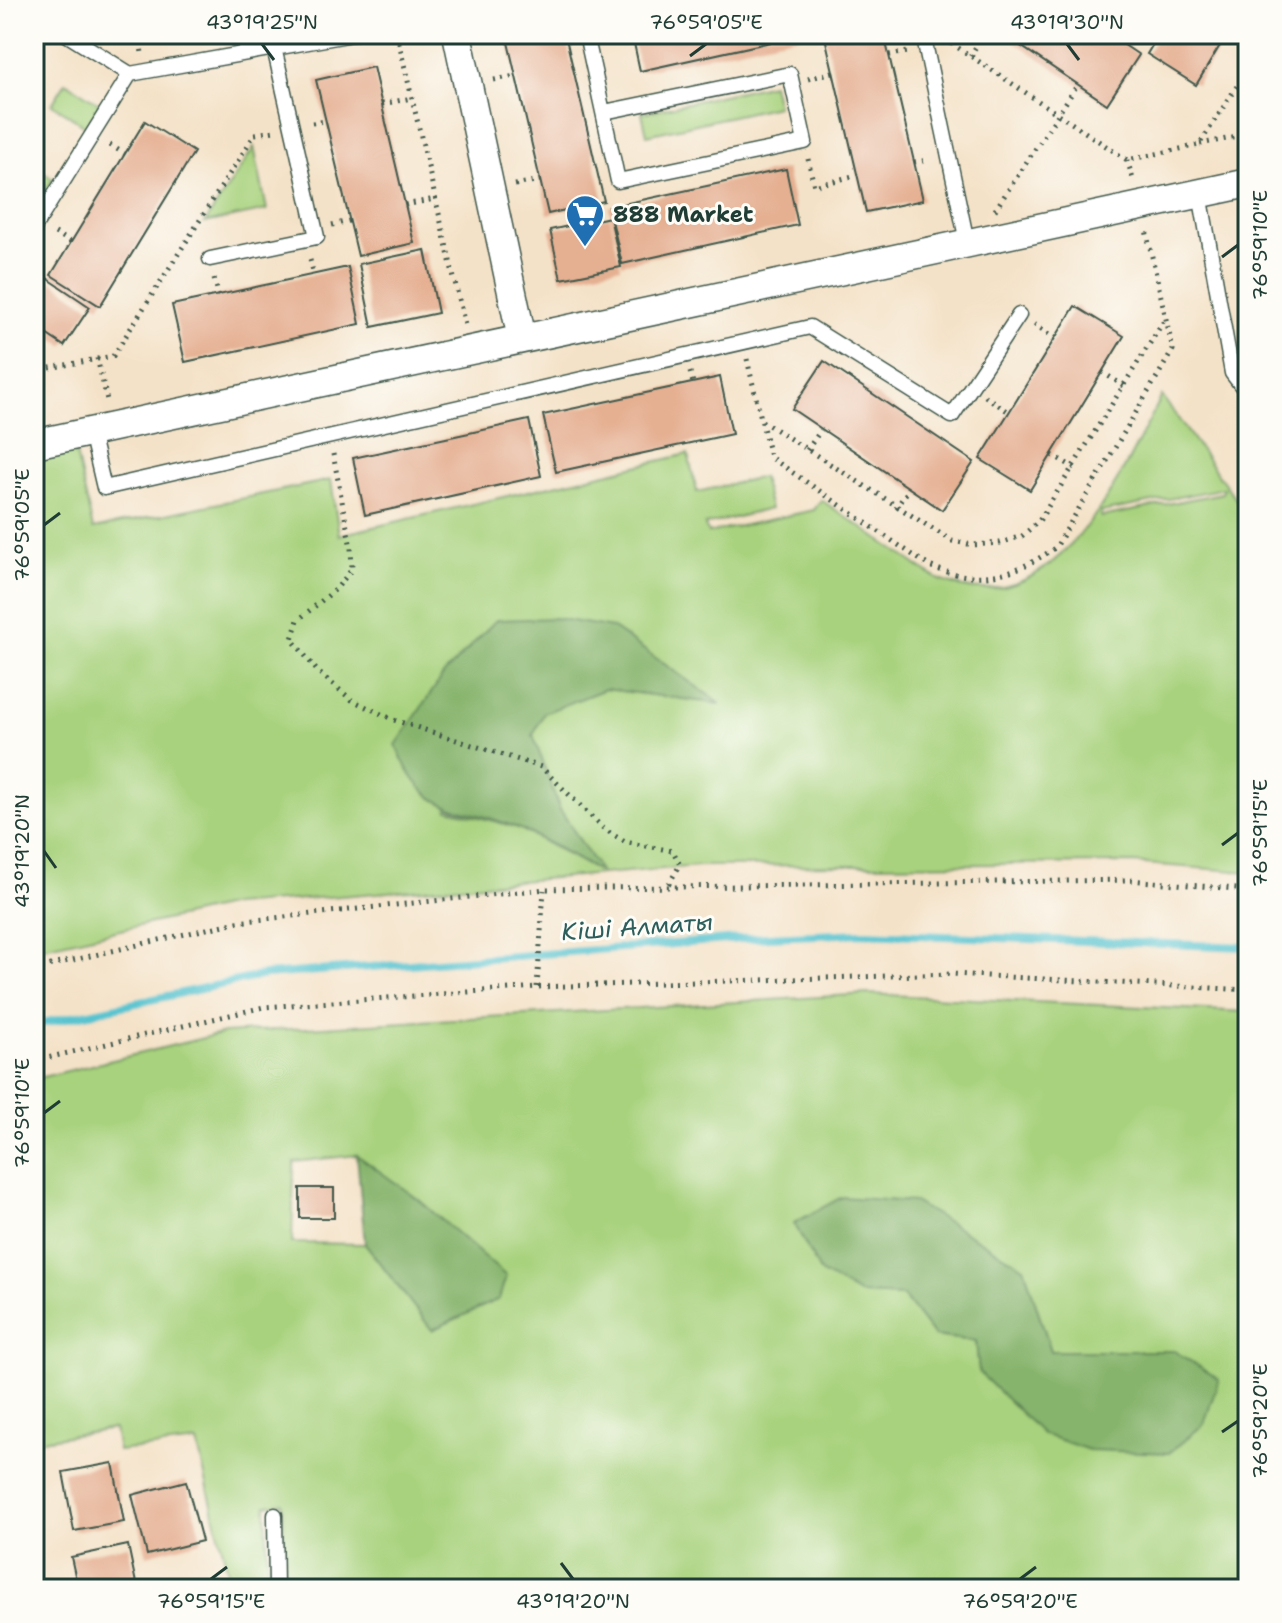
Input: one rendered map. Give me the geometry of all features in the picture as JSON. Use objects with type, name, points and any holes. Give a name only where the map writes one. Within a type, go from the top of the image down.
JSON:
[{"type":"street","points":[[457,34],[522,339]]},
{"type":"street","points":[[34,444],[1248,183]]},
{"type":"lane","points":[[66,34],[130,74],[273,41],[353,34]]},
{"type":"lane","points":[[586,34],[618,181],[805,142],[790,74],[604,112]]},
{"type":"lane","points":[[923,34],[971,241]]},
{"type":"lane","points":[[210,259],[317,237],[273,41]]},
{"type":"lane","points":[[34,228],[130,74]]},
{"type":"lane","points":[[1200,194],[1232,373],[1248,394]]},
{"type":"lane","points":[[102,430],[104,488],[810,327],[952,416],[1019,315]]},
{"type":"lane","points":[[275,1515],[276,1589]]},
{"type":"path","points":[[397,34],[471,350]]},
{"type":"path","points":[[938,34],[1127,160],[1248,135]]},
{"type":"path","points":[[970,56],[984,34]]},
{"type":"path","points":[[1199,145],[1248,69]]},
{"type":"path","points":[[489,81],[515,76]]},
{"type":"path","points":[[971,241],[1078,84]]},
{"type":"path","points":[[382,104],[412,98]]},
{"type":"path","points":[[34,371],[113,356],[255,134],[292,127]]},
{"type":"path","points":[[805,142],[814,186],[857,175]]},
{"type":"path","points":[[514,185],[540,180]]},
{"type":"path","points":[[405,205],[436,199]]},
{"type":"path","points":[[743,343],[770,457],[929,566],[975,579],[1002,576],[1032,564],[1056,547],[1173,350],[1141,206]]},
{"type":"path","points":[[761,420],[952,541],[973,545],[1000,543],[1022,536],[1039,521],[1075,468],[1166,317]]},
{"type":"path","points":[[97,358],[102,430]]},
{"type":"path","points":[[1102,372],[1124,386]]},
{"type":"path","points":[[807,450],[821,430]]},
{"type":"path","points":[[330,438],[351,548],[352,569],[336,589],[298,620],[292,639],[318,672],[352,700],[394,720],[541,767],[604,829],[625,842],[673,851],[680,865],[666,888]]},
{"type":"path","points":[[1052,455],[1075,468]]},
{"type":"path","points":[[896,508],[909,489]]},
{"type":"path","points":[[34,969],[237,922],[544,890],[1129,880],[1248,890]]},
{"type":"path","points":[[537,987],[544,890]]},
{"type":"path","points":[[34,1061],[264,1007],[537,987],[952,974],[1248,990]]},
{"type":"green space","points":[[66,82],[101,105],[86,127],[52,104]]},
{"type":"green space","points":[[772,84],[777,106],[647,135],[642,113]]},
{"type":"green space","points":[[254,147],[267,210],[205,223]]},
{"type":"green space","points":[[34,167],[53,179],[40,201],[34,197]]},
{"type":"green space","points":[[1162,396],[1248,516],[1248,872],[1132,863],[699,866],[233,905],[34,949],[34,486],[43,457],[75,449],[93,529],[331,480],[339,535],[688,454],[697,492],[762,477],[770,509],[705,525],[708,533],[814,510],[821,500],[933,576],[984,589],[1020,582],[1052,563],[1080,534],[1127,464]],"holes":[[[1224,488],[1222,493],[1101,517],[1101,512]],[[613,628],[719,703],[605,689],[544,712],[532,735],[559,808],[599,872],[519,828],[448,809]]]},
{"type":"green space","points":[[555,618],[613,628],[721,704],[605,689],[544,713],[533,735],[559,808],[601,873],[520,829],[432,798],[407,769],[396,745],[444,674],[496,620]]},
{"type":"green space","points":[[868,994],[1248,1012],[1248,1319],[1242,1356],[1248,1362],[1248,1589],[285,1589],[283,1503],[266,1505],[268,1589],[232,1589],[197,1442],[118,1451],[114,1429],[34,1441],[34,1079],[224,1033]],"holes":[[[357,1155],[432,1330],[365,1244],[292,1243],[294,1162]],[[1024,1267],[1051,1351],[1173,1351],[979,1372],[976,1341],[934,1336],[903,1296]]]},
{"type":"green space","points":[[357,1155],[418,1199],[506,1276],[499,1299],[432,1330],[365,1244]]},
{"type":"green space","points":[[842,1197],[914,1202],[1024,1267],[1051,1351],[1174,1351],[1219,1379],[1204,1424],[1169,1453],[1089,1450],[1042,1434],[979,1372],[976,1341],[934,1336],[903,1296],[859,1294],[820,1272],[794,1223]]},
{"type":"building","points":[[524,34],[565,34],[604,201],[548,214],[507,38]]},
{"type":"building","points":[[632,34],[803,34],[803,35],[640,71]]},
{"type":"building","points":[[884,34],[923,200],[866,212],[825,37]]},
{"type":"building","points":[[1003,34],[1108,34],[1139,55],[1107,104]]},
{"type":"building","points":[[1159,34],[1227,34],[1196,85],[1147,54]]},
{"type":"building","points":[[373,67],[414,243],[358,256],[316,80]]},
{"type":"building","points":[[145,121],[194,152],[100,306],[51,275]]},
{"type":"building","points":[[786,169],[798,225],[622,264],[609,207]]},
{"type":"building","name":"888 Market","points":[[610,217],[621,267],[561,279],[550,230]]},
{"type":"building","points":[[425,250],[438,313],[372,327],[359,264]]},
{"type":"building","points":[[348,267],[360,324],[185,362],[172,305]]},
{"type":"building","points":[[44,276],[90,307],[64,346],[34,326],[34,290]]},
{"type":"building","points":[[1075,306],[1124,336],[1030,490],[980,459]]},
{"type":"building","points":[[824,361],[974,462],[942,510],[792,409]]},
{"type":"building","points":[[720,377],[732,434],[556,472],[543,415]]},
{"type":"building","points":[[529,420],[541,476],[365,515],[353,458]]},
{"type":"building","points":[[300,1188],[334,1188],[334,1218],[300,1218]]},
{"type":"building","points":[[113,1463],[124,1522],[74,1531],[63,1472]]},
{"type":"building","points":[[186,1481],[202,1541],[147,1555],[132,1495]]},
{"type":"building","points":[[128,1545],[137,1588],[78,1589],[71,1557]]},
{"type":"waterway","name":"Кіші Алматы","points":[[34,1025],[265,975],[767,937],[863,933],[1248,947]]},
{"type":"place","name":"888 Market","points":[[585,248]]}]
